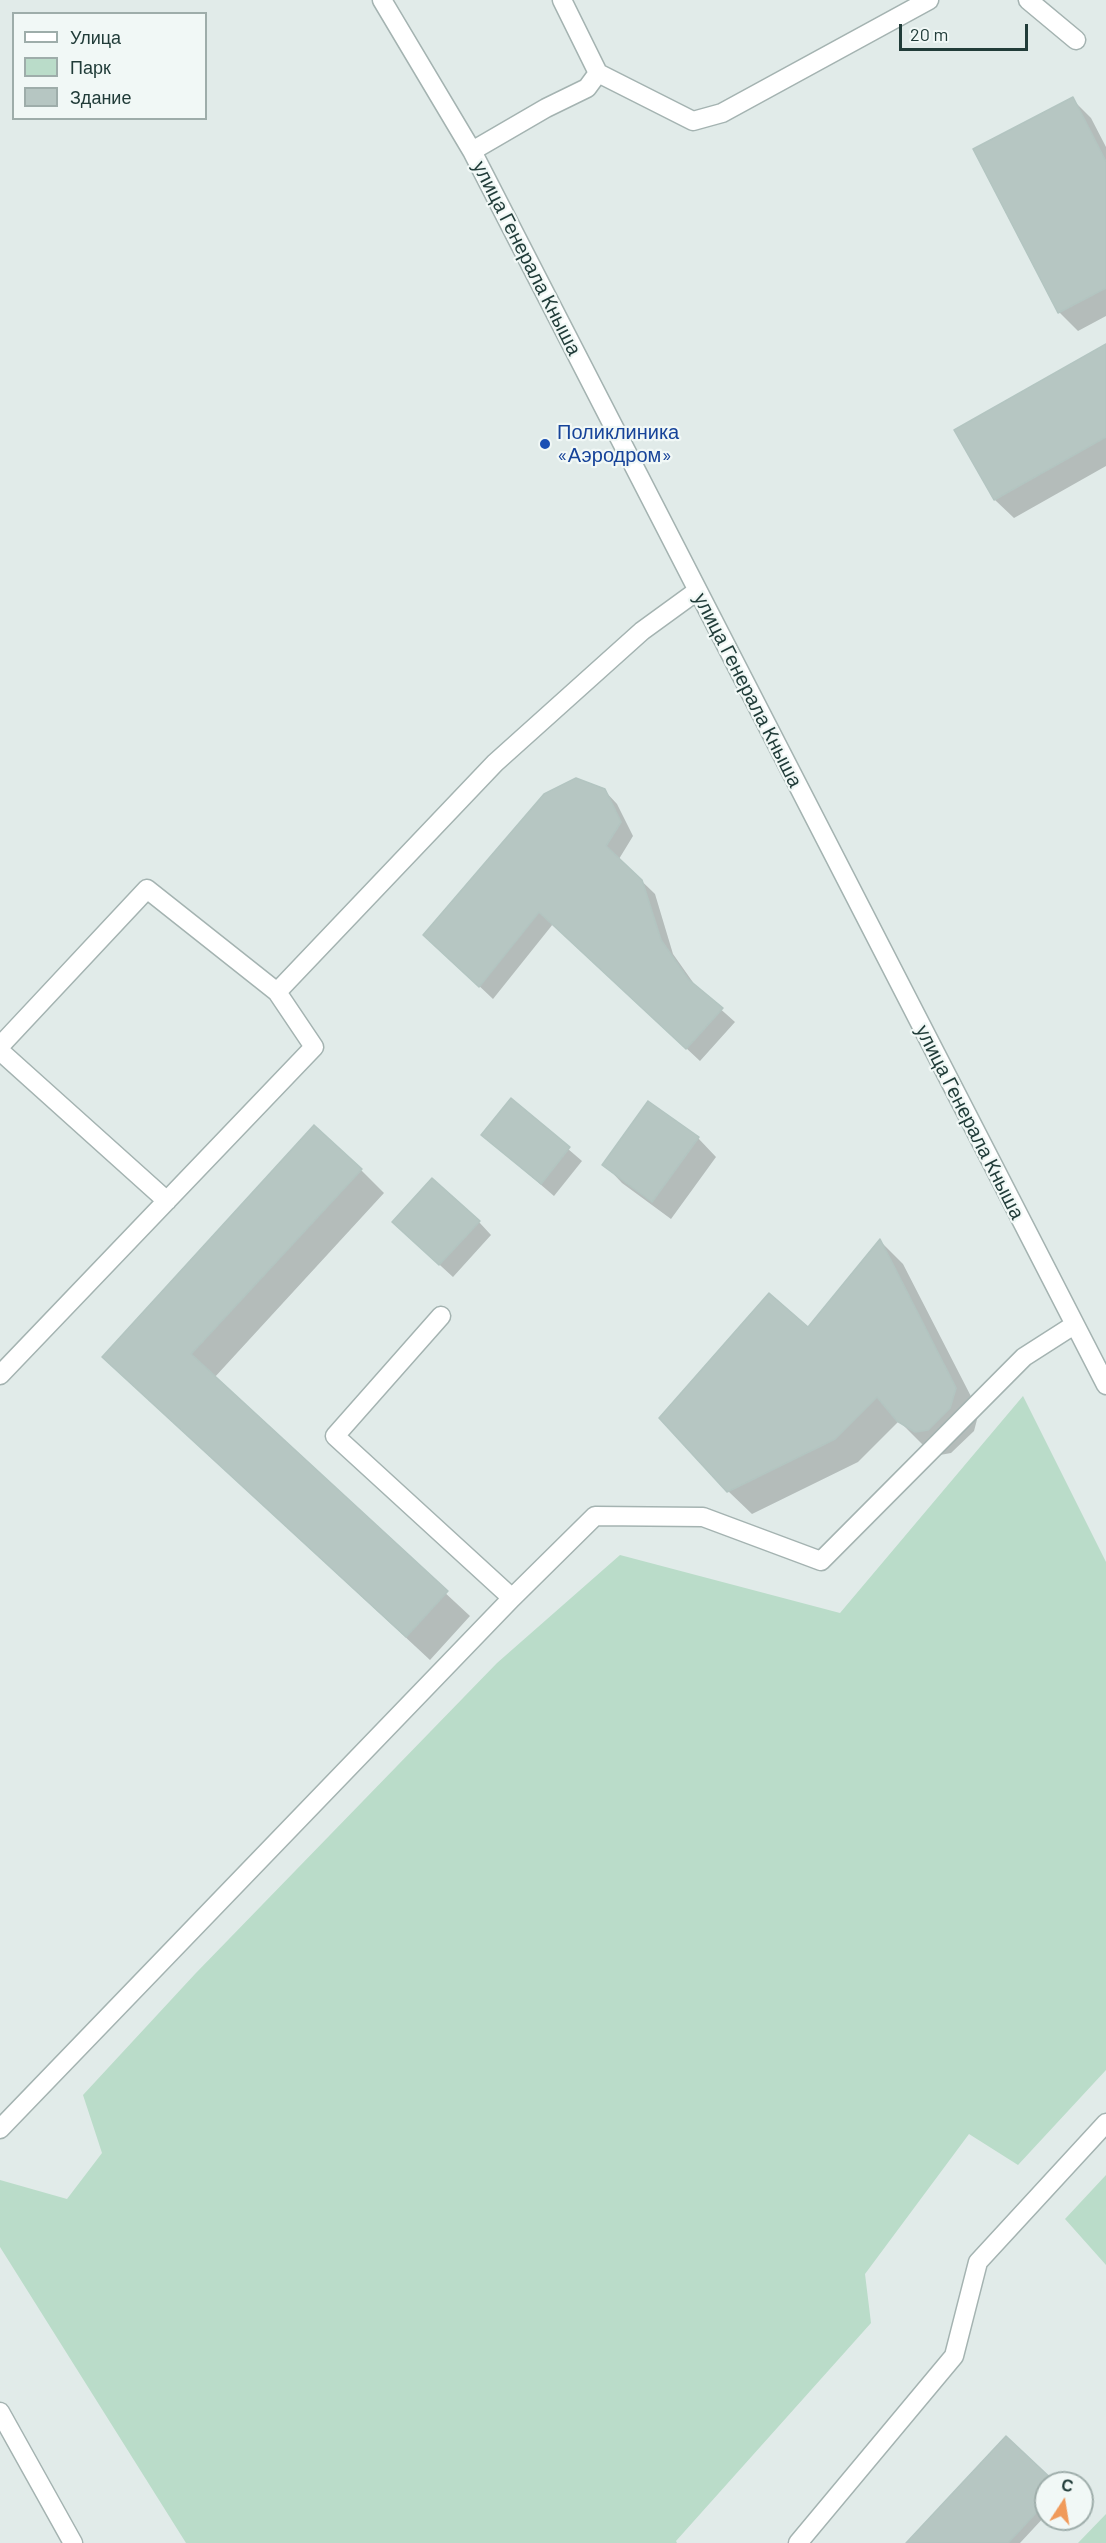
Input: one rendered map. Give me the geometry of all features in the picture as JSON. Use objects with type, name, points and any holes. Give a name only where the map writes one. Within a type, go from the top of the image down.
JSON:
[{"type":"street","name":"улица Генерала Кныша","points":[[382,0],[472,152],[1106,1385]]},
{"type":"street","points":[[562,0],[598,73],[693,121],[722,113],[929,0]]},
{"type":"street","points":[[1028,0],[1076,40]]},
{"type":"street","points":[[472,152],[546,108],[587,88],[598,73]]},
{"type":"street","points":[[277,992],[495,763],[642,631],[697,591]]},
{"type":"street","points":[[0,1376],[314,1047],[277,992],[147,889],[0,1048],[167,1201]]},
{"type":"street","points":[[441,1316],[335,1436],[512,1598]]},
{"type":"street","points":[[0,2129],[512,1598],[595,1516],[703,1517],[821,1561],[1024,1357],[1074,1325]]},
{"type":"street","points":[[798,2543],[954,2356],[978,2262],[1106,2122]]},
{"type":"street","points":[[0,2412],[73,2543]]},
{"type":"green space","points":[[1023,1396],[1106,1562],[1106,2070],[1018,2165],[969,2134],[865,2274],[871,2323],[676,2541],[677,2543],[186,2543],[0,2247],[0,2180],[67,2199],[102,2153],[83,2095],[195,1974],[497,1663],[620,1555],[840,1613]]},
{"type":"green space","points":[[1106,2175],[1106,2265],[1065,2219]]},
{"type":"green space","points":[[1106,2514],[1106,2543],[1078,2543],[1090,2531],[1094,2531],[1094,2526]]},
{"type":"building","points":[[1073,97],[1106,162],[1106,288],[1058,313],[973,149]]},
{"type":"building","points":[[1106,344],[1106,437],[994,500],[954,430]]},
{"type":"building","points":[[576,778],[605,789],[621,822],[606,846],[642,880],[661,940],[688,979],[723,1008],[686,1049],[539,912],[479,987],[423,935],[544,794]]},
{"type":"building","points":[[511,1098],[570,1147],[541,1184],[481,1135]]},
{"type":"building","points":[[648,1101],[699,1137],[652,1202],[602,1165]]},
{"type":"building","points":[[314,1125],[362,1169],[191,1354],[448,1591],[406,1637],[102,1357]]},
{"type":"building","points":[[432,1178],[480,1221],[439,1265],[392,1222]]},
{"type":"building","points":[[880,1239],[956,1388],[950,1408],[928,1430],[915,1432],[897,1421],[877,1397],[835,1439],[727,1492],[659,1418],[769,1293],[808,1327]]},
{"type":"building","points":[[1006,2436],[1043,2471],[1034,2471],[1034,2515],[1008,2543],[906,2543]]},
{"type":"place","name":"Поликлиника «Аэродром»","points":[[545,444]]}]
